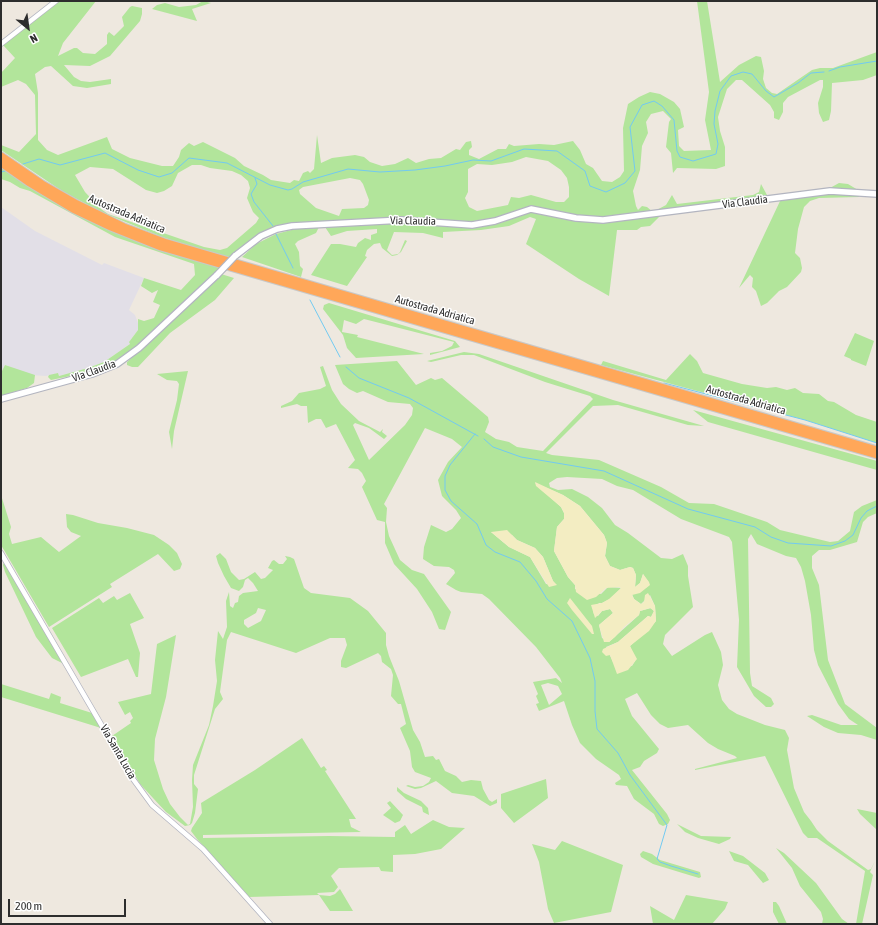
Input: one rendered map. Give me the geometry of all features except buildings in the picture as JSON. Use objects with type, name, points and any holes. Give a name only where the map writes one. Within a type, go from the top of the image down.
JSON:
[{"type":"highway","name":"Autostrada Adriatica","points":[[1,156],[42,184],[77,204],[124,227],[164,242],[877,450]]},
{"type":"highway","name":"Autostrada Adriatica","points":[[1,163],[45,193],[78,212],[161,247],[877,455]]},
{"type":"main road","name":"Via Claudia","points":[[3,399],[92,374],[117,364],[139,348],[217,275],[235,256],[255,240],[277,228],[307,224],[402,220],[472,224],[495,221],[531,209],[576,218],[604,220],[830,191],[877,194]]},
{"type":"street","points":[[1,44],[56,1]]},
{"type":"street","name":"Via Santa Lucia","points":[[1,553],[133,779],[152,805],[203,849],[270,924]]},
{"type":"shaded area","points":[[1,207],[35,231],[102,265],[104,263],[144,278],[129,310],[135,315],[138,323],[138,330],[129,342],[130,344],[104,362],[59,376],[58,373],[46,376],[30,375],[5,365],[1,373]]},
{"type":"green space","points":[[60,1],[96,1],[63,43],[58,56],[74,48],[77,48],[83,53],[95,54],[107,44],[107,35],[109,32],[114,36],[124,26],[122,17],[130,7],[142,8],[140,21],[110,56],[90,66],[64,65],[74,77],[81,81],[90,82],[111,79],[111,84],[87,88],[73,86],[51,66],[45,67],[35,74],[38,93],[38,140],[47,150],[58,155],[107,137],[112,149],[130,158],[162,166],[173,166],[179,157],[181,150],[189,143],[194,146],[203,142],[235,158],[244,166],[271,180],[290,183],[294,180],[299,181],[303,173],[308,171],[310,173],[314,169],[317,135],[321,163],[332,158],[355,155],[364,157],[370,162],[382,166],[395,164],[408,158],[416,163],[429,159],[441,158],[456,149],[460,150],[466,142],[471,141],[472,147],[469,150],[469,155],[479,159],[498,149],[506,149],[509,144],[514,146],[539,144],[554,145],[573,141],[580,150],[586,164],[593,168],[602,181],[612,182],[620,177],[624,171],[623,128],[628,104],[650,92],[660,94],[674,102],[680,109],[684,127],[678,130],[679,146],[684,151],[711,150],[705,120],[709,92],[697,1],[707,1],[720,82],[739,65],[756,56],[761,57],[764,71],[763,79],[766,88],[772,93],[777,94],[812,70],[820,68],[833,68],[877,52],[877,75],[863,80],[832,83],[831,111],[829,120],[823,122],[819,113],[818,103],[823,87],[823,80],[820,80],[788,97],[783,103],[783,112],[779,120],[774,118],[774,112],[770,105],[742,80],[736,80],[727,89],[718,117],[720,131],[725,147],[725,166],[716,169],[677,168],[673,173],[671,153],[666,147],[669,122],[671,119],[663,111],[651,114],[646,122],[648,133],[642,146],[640,170],[633,191],[638,210],[642,206],[647,207],[653,212],[666,205],[672,195],[677,204],[753,195],[759,192],[761,184],[767,195],[654,213],[660,216],[650,226],[641,227],[637,230],[617,230],[609,296],[579,279],[526,244],[536,219],[530,217],[509,226],[481,230],[443,232],[443,238],[423,233],[394,232],[387,250],[392,255],[398,254],[405,240],[407,241],[401,252],[397,255],[392,256],[382,248],[380,243],[374,244],[367,250],[365,256],[367,257],[347,286],[311,275],[331,244],[356,247],[358,243],[365,238],[371,240],[371,235],[377,233],[377,229],[347,231],[331,236],[325,227],[276,228],[232,259],[162,237],[99,211],[62,191],[1,150],[1,145],[19,152],[36,134],[35,95],[26,84],[18,80],[1,87],[1,73],[15,58],[3,45]],"holes":[[[526,157],[548,161],[561,170],[567,178],[569,187],[569,197],[564,202],[556,202],[531,195],[519,198],[511,197],[508,205],[477,211],[469,207],[465,198],[468,192],[468,169],[477,164],[492,165],[512,162]],[[192,165],[201,165],[210,168],[232,171],[241,175],[248,181],[250,188],[247,198],[253,212],[259,218],[256,223],[227,248],[220,250],[204,247],[108,214],[101,209],[85,192],[75,175],[90,167],[113,169],[146,190],[157,193],[172,186],[178,173]],[[350,178],[360,180],[369,200],[368,205],[364,208],[342,209],[339,216],[316,208],[300,194],[299,190],[303,187]]]},
{"type":"green space","points":[[203,1],[211,3],[192,9],[197,21],[152,9],[157,5],[165,3],[179,7],[196,5]]},
{"type":"green space","points":[[1,165],[19,178],[221,268],[146,340],[115,362],[95,371],[51,380],[48,377],[49,375],[58,373],[59,376],[104,362],[130,344],[129,342],[138,330],[138,319],[144,321],[154,318],[160,305],[153,302],[158,290],[152,293],[141,286],[144,278],[181,290],[195,275],[194,264],[115,237],[30,191],[1,179]]},
{"type":"green space","points":[[839,183],[848,184],[858,190],[859,197],[819,198],[810,201],[804,207],[798,229],[795,253],[800,258],[802,268],[801,272],[787,287],[779,291],[767,303],[761,306],[756,291],[752,287],[753,278],[750,275],[739,288],[781,199],[821,193]]},
{"type":"green space","points":[[319,227],[316,233],[298,241],[295,244],[299,252],[300,266],[303,269],[301,277],[242,257],[256,244],[276,234],[295,229]]},
{"type":"green space","points":[[221,274],[234,278],[215,300],[170,333],[138,367],[127,365],[127,362]]},
{"type":"green space","points":[[329,303],[455,341],[460,347],[430,355],[430,353],[442,351],[452,346],[454,342],[364,319],[356,324],[344,320],[342,332],[358,335],[357,337],[424,354],[356,358],[347,348],[343,335],[323,309],[324,305]]},
{"type":"green space","points":[[855,333],[874,341],[866,366],[844,356]]},
{"type":"green space","points":[[464,352],[479,354],[613,400],[704,426],[688,425],[618,405],[593,406],[546,453],[599,460],[661,487],[689,503],[714,504],[767,522],[780,530],[830,542],[838,541],[850,531],[854,512],[862,506],[877,500],[877,513],[868,517],[863,522],[857,542],[830,550],[819,550],[812,556],[812,568],[819,585],[828,660],[845,704],[877,728],[877,740],[861,735],[838,733],[824,727],[807,716],[812,715],[841,725],[858,725],[849,719],[838,704],[818,665],[814,650],[811,615],[805,581],[801,567],[796,558],[786,556],[757,544],[751,534],[748,539],[750,673],[752,686],[771,698],[774,704],[771,707],[766,707],[754,696],[737,667],[739,620],[732,542],[729,537],[681,519],[633,490],[617,486],[602,479],[567,477],[557,478],[549,483],[550,487],[558,490],[572,489],[588,497],[602,508],[615,525],[661,558],[672,559],[683,554],[688,566],[688,576],[693,607],[665,635],[663,644],[672,656],[712,632],[721,652],[723,665],[718,685],[722,700],[729,709],[737,714],[765,725],[785,730],[789,738],[787,750],[794,788],[804,812],[817,830],[828,841],[868,870],[871,869],[875,861],[870,872],[873,875],[862,924],[856,924],[865,871],[817,838],[808,838],[803,833],[765,756],[695,770],[737,758],[708,743],[688,725],[668,728],[660,724],[651,715],[637,693],[625,699],[632,716],[659,749],[657,753],[644,761],[640,767],[632,770],[667,814],[670,820],[668,824],[663,826],[659,824],[654,814],[634,799],[627,786],[616,785],[615,783],[621,779],[619,775],[596,759],[580,743],[564,701],[539,711],[536,704],[539,703],[536,696],[538,694],[533,682],[556,678],[562,683],[560,678],[536,647],[489,599],[482,594],[461,592],[446,584],[455,573],[454,570],[449,567],[434,566],[423,559],[424,547],[431,525],[446,532],[452,529],[461,518],[456,510],[442,496],[438,480],[448,462],[462,447],[452,439],[425,428],[384,504],[387,508],[386,522],[389,536],[400,560],[412,570],[424,574],[451,612],[445,630],[439,629],[432,612],[417,589],[394,564],[385,543],[385,522],[377,520],[362,487],[366,481],[362,473],[358,469],[348,468],[355,460],[336,424],[326,428],[321,419],[316,419],[308,423],[307,406],[297,404],[281,408],[281,406],[292,401],[299,393],[320,389],[326,386],[320,367],[323,366],[332,390],[341,404],[359,421],[380,432],[383,429],[382,432],[387,436],[384,439],[369,428],[355,423],[353,425],[369,460],[405,425],[412,415],[413,408],[410,404],[388,402],[363,391],[357,393],[349,389],[343,384],[335,365],[397,361],[416,385],[431,378],[435,380],[442,378],[488,417],[489,422],[485,432],[496,439],[509,442],[517,447],[543,451],[593,399],[590,396],[545,382],[474,355],[461,355],[431,362],[427,361]],"holes":[[[535,483],[563,495],[580,506],[604,535],[607,543],[605,556],[610,566],[620,570],[630,567],[633,568],[636,575],[635,587],[640,583],[643,574],[649,583],[647,587],[632,594],[634,599],[641,604],[650,595],[655,606],[656,621],[630,646],[635,661],[632,666],[613,662],[606,647],[618,642],[648,616],[651,617],[654,611],[651,608],[640,611],[639,615],[609,642],[602,638],[599,625],[613,613],[610,609],[602,611],[598,616],[594,614],[593,611],[599,603],[612,598],[621,588],[608,587],[601,594],[575,589],[575,585],[568,577],[554,551],[557,527],[564,519],[564,513],[561,507]],[[491,532],[503,532],[512,535],[517,540],[535,548],[543,557],[556,585],[546,584],[530,557],[509,547]],[[548,683],[558,686],[562,694],[549,705],[541,685]]]},
{"type":"green space","points":[[690,354],[697,361],[703,373],[742,384],[767,388],[776,387],[787,390],[795,388],[803,393],[819,394],[828,401],[834,402],[856,415],[877,422],[877,443],[805,420],[601,365],[603,361],[666,380]]},
{"type":"green space","points":[[5,365],[35,375],[34,383],[27,388],[1,396],[1,373]]},
{"type":"green space","points":[[188,371],[174,431],[172,449],[169,432],[177,400],[179,384],[177,381],[167,380],[157,374]]},
{"type":"green space","points":[[693,410],[877,461],[877,470],[708,422]]},
{"type":"green space","points":[[1,495],[11,527],[9,534],[12,544],[41,537],[59,552],[81,536],[71,532],[67,527],[66,514],[98,523],[154,535],[169,545],[177,553],[182,564],[180,569],[174,571],[158,554],[110,584],[112,587],[49,627],[1,545]]},
{"type":"green space","points":[[220,553],[226,559],[231,572],[239,580],[244,579],[255,572],[261,579],[265,578],[273,570],[268,568],[272,561],[274,560],[279,564],[283,564],[287,559],[285,556],[290,557],[294,559],[304,588],[311,593],[350,598],[368,611],[386,633],[386,645],[389,656],[399,681],[413,730],[420,742],[425,757],[433,756],[436,760],[439,759],[445,771],[456,776],[462,782],[471,780],[481,781],[483,789],[489,800],[492,802],[497,799],[497,803],[490,806],[474,796],[452,793],[436,781],[421,788],[415,789],[406,786],[423,786],[429,782],[431,778],[415,772],[412,767],[410,751],[400,728],[406,724],[401,704],[398,704],[391,696],[393,675],[391,669],[382,662],[381,656],[378,653],[346,668],[341,667],[341,661],[347,645],[345,638],[330,638],[296,653],[231,632],[227,640],[220,692],[223,699],[215,709],[194,775],[194,784],[198,789],[195,813],[192,823],[190,825],[185,826],[166,812],[140,784],[112,736],[131,723],[130,721],[133,718],[130,712],[125,715],[118,702],[151,694],[157,644],[176,635],[166,697],[155,739],[154,760],[163,789],[170,804],[188,825],[190,824],[193,807],[193,765],[209,725],[213,706],[217,681],[215,660],[218,631],[223,639],[227,627],[226,601],[229,592],[230,606],[233,608],[235,603],[238,602],[239,596],[243,593],[258,591],[248,578],[245,580],[243,587],[239,591],[231,588],[224,576],[216,556]],"holes":[[[258,608],[266,610],[261,621],[248,628],[244,624],[244,620],[256,613]]]},
{"type":"green space","points":[[4,562],[66,665],[52,658],[36,637],[5,572],[3,565]]},
{"type":"green space","points":[[130,593],[144,618],[130,624],[140,653],[138,677],[136,677],[128,659],[81,677],[52,628],[99,598],[103,603],[114,596],[117,600]]},
{"type":"green space","points":[[1,684],[49,699],[51,693],[61,697],[60,703],[92,713],[101,728],[1,697]]},
{"type":"green space","points":[[302,738],[321,768],[324,766],[327,770],[325,771],[356,819],[349,819],[351,827],[361,832],[203,835],[203,838],[329,836],[395,837],[395,832],[405,825],[411,834],[433,820],[449,827],[465,828],[441,849],[415,854],[393,855],[393,872],[381,871],[379,867],[339,868],[331,876],[338,887],[334,892],[317,893],[319,895],[249,897],[197,839],[191,831],[192,828],[202,813],[201,803],[255,770]]},
{"type":"green space","points":[[546,779],[548,798],[514,823],[501,808],[501,794]]},
{"type":"green space","points":[[397,787],[404,793],[421,801],[428,808],[429,815],[423,812],[422,807],[406,799],[397,791]]},
{"type":"green space","points":[[390,801],[403,815],[400,821],[395,823],[383,815],[391,808],[387,803]]},
{"type":"green space","points":[[857,809],[877,813],[877,830],[860,814]]},
{"type":"green space","points":[[677,824],[701,836],[731,837],[730,839],[719,844],[698,838],[685,832]]},
{"type":"green space","points":[[562,841],[623,865],[611,912],[554,923],[548,909],[539,862],[532,844],[555,850]]},
{"type":"green space","points":[[776,848],[784,853],[816,883],[842,919],[849,924],[822,924],[823,919],[821,912],[800,886],[792,868]]},
{"type":"green space","points":[[643,851],[652,854],[660,860],[700,872],[701,877],[699,878],[653,864],[641,857],[640,854]]},
{"type":"green space","points":[[729,851],[743,856],[765,873],[769,880],[763,883],[748,865],[734,861]]},
{"type":"green space","points":[[340,889],[353,911],[330,911],[319,895],[330,896],[335,894]]},
{"type":"green space","points":[[686,895],[728,902],[725,909],[712,924],[653,924],[650,906],[674,920]]},
{"type":"green space","points":[[773,902],[776,902],[779,906],[787,924],[779,924],[773,912]]},
{"type":"sand","points":[[535,482],[563,495],[580,506],[604,535],[607,543],[605,556],[610,566],[620,570],[630,567],[633,568],[636,575],[635,587],[640,583],[643,574],[649,582],[650,585],[640,593],[632,595],[634,599],[641,604],[644,602],[645,595],[648,593],[655,606],[656,621],[649,631],[630,646],[637,659],[628,670],[617,674],[610,655],[606,656],[602,652],[603,649],[618,642],[648,616],[651,617],[654,611],[650,608],[640,611],[639,615],[624,627],[615,637],[609,642],[604,642],[599,625],[613,613],[610,609],[602,611],[595,618],[591,605],[602,603],[621,588],[606,588],[596,597],[587,600],[576,592],[575,585],[568,577],[554,551],[557,527],[564,519],[564,513],[561,507],[536,486]]},
{"type":"sand","points":[[507,530],[517,540],[535,548],[543,557],[553,581],[557,585],[549,587],[530,557],[509,547],[491,532]]},
{"type":"sand","points":[[570,598],[592,626],[594,634],[592,634],[567,603]]},
{"type":"waterway","points":[[829,71],[840,67],[877,61]]},
{"type":"waterway","points":[[23,164],[39,159],[60,165],[105,153],[138,170],[159,177],[172,173],[189,158],[227,163],[270,185],[288,190],[303,182],[348,169],[380,172],[415,170],[473,160],[491,161],[524,149],[557,151],[585,171],[590,186],[606,192],[625,183],[635,171],[630,127],[642,105],[654,101],[662,106],[674,120],[677,151],[680,157],[693,161],[716,154],[718,144],[714,124],[715,111],[720,91],[731,76],[743,72],[752,74],[766,91],[774,97],[798,83],[811,73],[824,72]]},
{"type":"waterway","points":[[1,172],[5,171]]},
{"type":"waterway","points":[[255,178],[257,184],[251,194],[254,202],[273,226]]},
{"type":"waterway","points":[[276,234],[293,268]]},
{"type":"waterway","points":[[310,300],[340,357]]},
{"type":"waterway","points":[[346,367],[359,378],[409,398],[478,436]]},
{"type":"waterway","points":[[664,383],[805,420],[877,443]]},
{"type":"waterway","points":[[475,434],[450,465],[445,476],[445,490],[451,501],[477,524],[486,545],[495,552],[520,562],[536,581],[547,599],[572,621],[590,658],[595,681],[595,711],[597,729],[618,753],[630,775],[667,825],[657,859],[660,862],[698,874]]},
{"type":"waterway","points":[[484,439],[493,447],[521,457],[604,471],[688,509],[755,527],[771,537],[788,543],[831,546],[845,541],[853,535],[861,518],[867,511],[877,506]]}]
